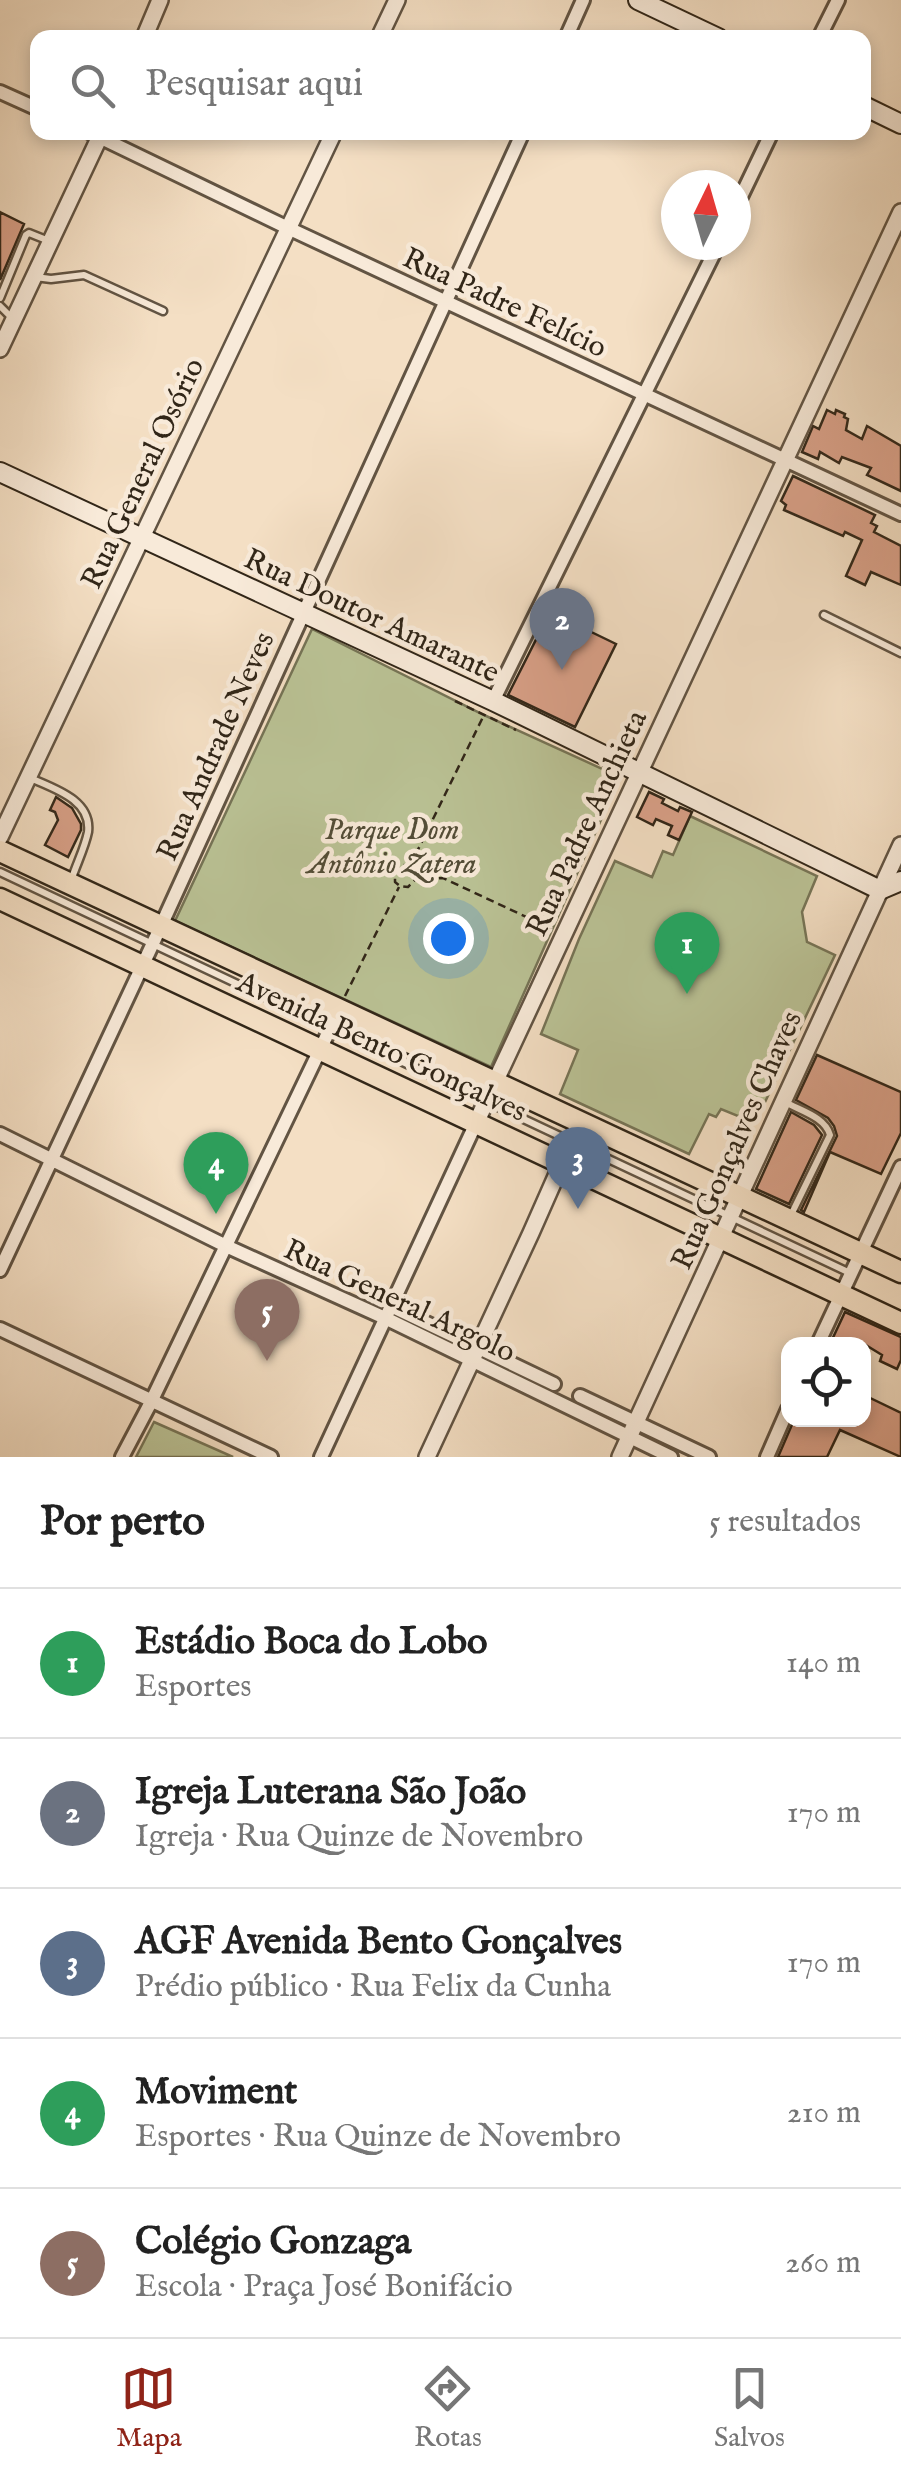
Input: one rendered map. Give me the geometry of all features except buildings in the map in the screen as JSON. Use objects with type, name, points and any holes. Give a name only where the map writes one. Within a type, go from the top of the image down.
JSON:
[{"type":"main road","points":[[638,0],[701,30]]},
{"type":"main road","points":[[871,109],[901,124]]},
{"type":"main road","name":"Rua Doutor Amarante","points":[[0,472],[303,612],[488,708],[638,774],[880,890]]},
{"type":"main road","name":"Avenida Bento Gonçalves","points":[[0,851],[70,884],[156,936],[342,1003],[491,1092],[735,1208],[788,1220],[901,1272]]},
{"type":"main road","points":[[880,890],[901,881]]},
{"type":"main road","name":"Avenida Bento Gonçalves","points":[[0,900],[901,1324]]},
{"type":"street","points":[[147,30],[160,0]]},
{"type":"street","points":[[383,30],[397,0]]},
{"type":"street","points":[[569,30],[582,0]]},
{"type":"street","points":[[823,30],[838,0]]},
{"type":"street","points":[[0,92],[30,105]]},
{"type":"street","points":[[0,348],[94,140]]},
{"type":"street","name":"Rua Padre Felício","points":[[109,140],[288,228],[901,514]]},
{"type":"street","name":"Rua General Osório","points":[[0,836],[330,140]]},
{"type":"street","name":"Rua Andrade Neves","points":[[0,1270],[519,140]]},
{"type":"street","points":[[751,176],[768,140]]},
{"type":"street","name":"Rua Padre Anchieta","points":[[321,1457],[901,212]]},
{"type":"street","points":[[488,708],[711,260]]},
{"type":"street","name":"Rua Gonçalves Chaves","points":[[620,1457],[901,847]]},
{"type":"street","points":[[122,1457],[342,1003]]},
{"type":"street","points":[[427,1457],[576,1132]]},
{"type":"street","name":"Rua General Argolo","points":[[0,1134],[226,1246],[388,1312],[633,1430],[710,1457]]},
{"type":"street","points":[[821,1337],[901,1167]]},
{"type":"street","points":[[0,1330],[271,1457]]},
{"type":"street","name":"Rua General Argolo","points":[[475,1355],[554,1384]]},
{"type":"street","name":"Rua General Argolo","points":[[580,1396],[671,1457]]},
{"type":"street","points":[[767,1457],[781,1425]]},
{"type":"lane","points":[[0,298],[26,236],[34,233],[50,242]]},
{"type":"lane","points":[[34,276],[84,276],[163,311]]},
{"type":"lane","points":[[0,306],[13,319]]},
{"type":"lane","points":[[824,615],[901,653]]},
{"type":"lane","points":[[28,777],[76,800],[86,814],[87,834],[70,884]]},
{"type":"lane","points":[[0,872],[156,936],[331,1030],[491,1092]]},
{"type":"lane","points":[[783,1102],[820,1120],[828,1127],[830,1136],[788,1220]]},
{"type":"lane","points":[[735,1208],[851,1274]]},
{"type":"path","points":[[410,866],[488,708]]},
{"type":"path","points":[[416,879],[410,866],[402,865],[394,872],[400,886],[408,887],[416,879],[442,878],[552,929]]},
{"type":"path","points":[[342,1003],[400,886]]},
{"type":"green space","name":"Parque Dom Antônio Zatera","points":[[312,629],[484,715],[620,777],[491,1067],[175,921]]},
{"type":"green space","points":[[690,816],[817,876],[802,912],[807,942],[835,955],[755,1123],[721,1109],[716,1117],[709,1114],[689,1154],[560,1094],[578,1050],[541,1034],[615,861],[652,877],[663,851],[673,855]]},
{"type":"green space","points":[[154,1422],[233,1457],[136,1457]]},
{"type":"place","name":"Igreja Luterana São João","points":[[562,670]]},
{"type":"place","name":"Estádio Boca do Lobo","points":[[687,994]]},
{"type":"place","name":"AGF Avenida Bento Gonçalves","points":[[578,1209]]},
{"type":"place","name":"Moviment","points":[[216,1214]]},
{"type":"place","name":"Colégio Gonzaga","points":[[267,1361]]}]
